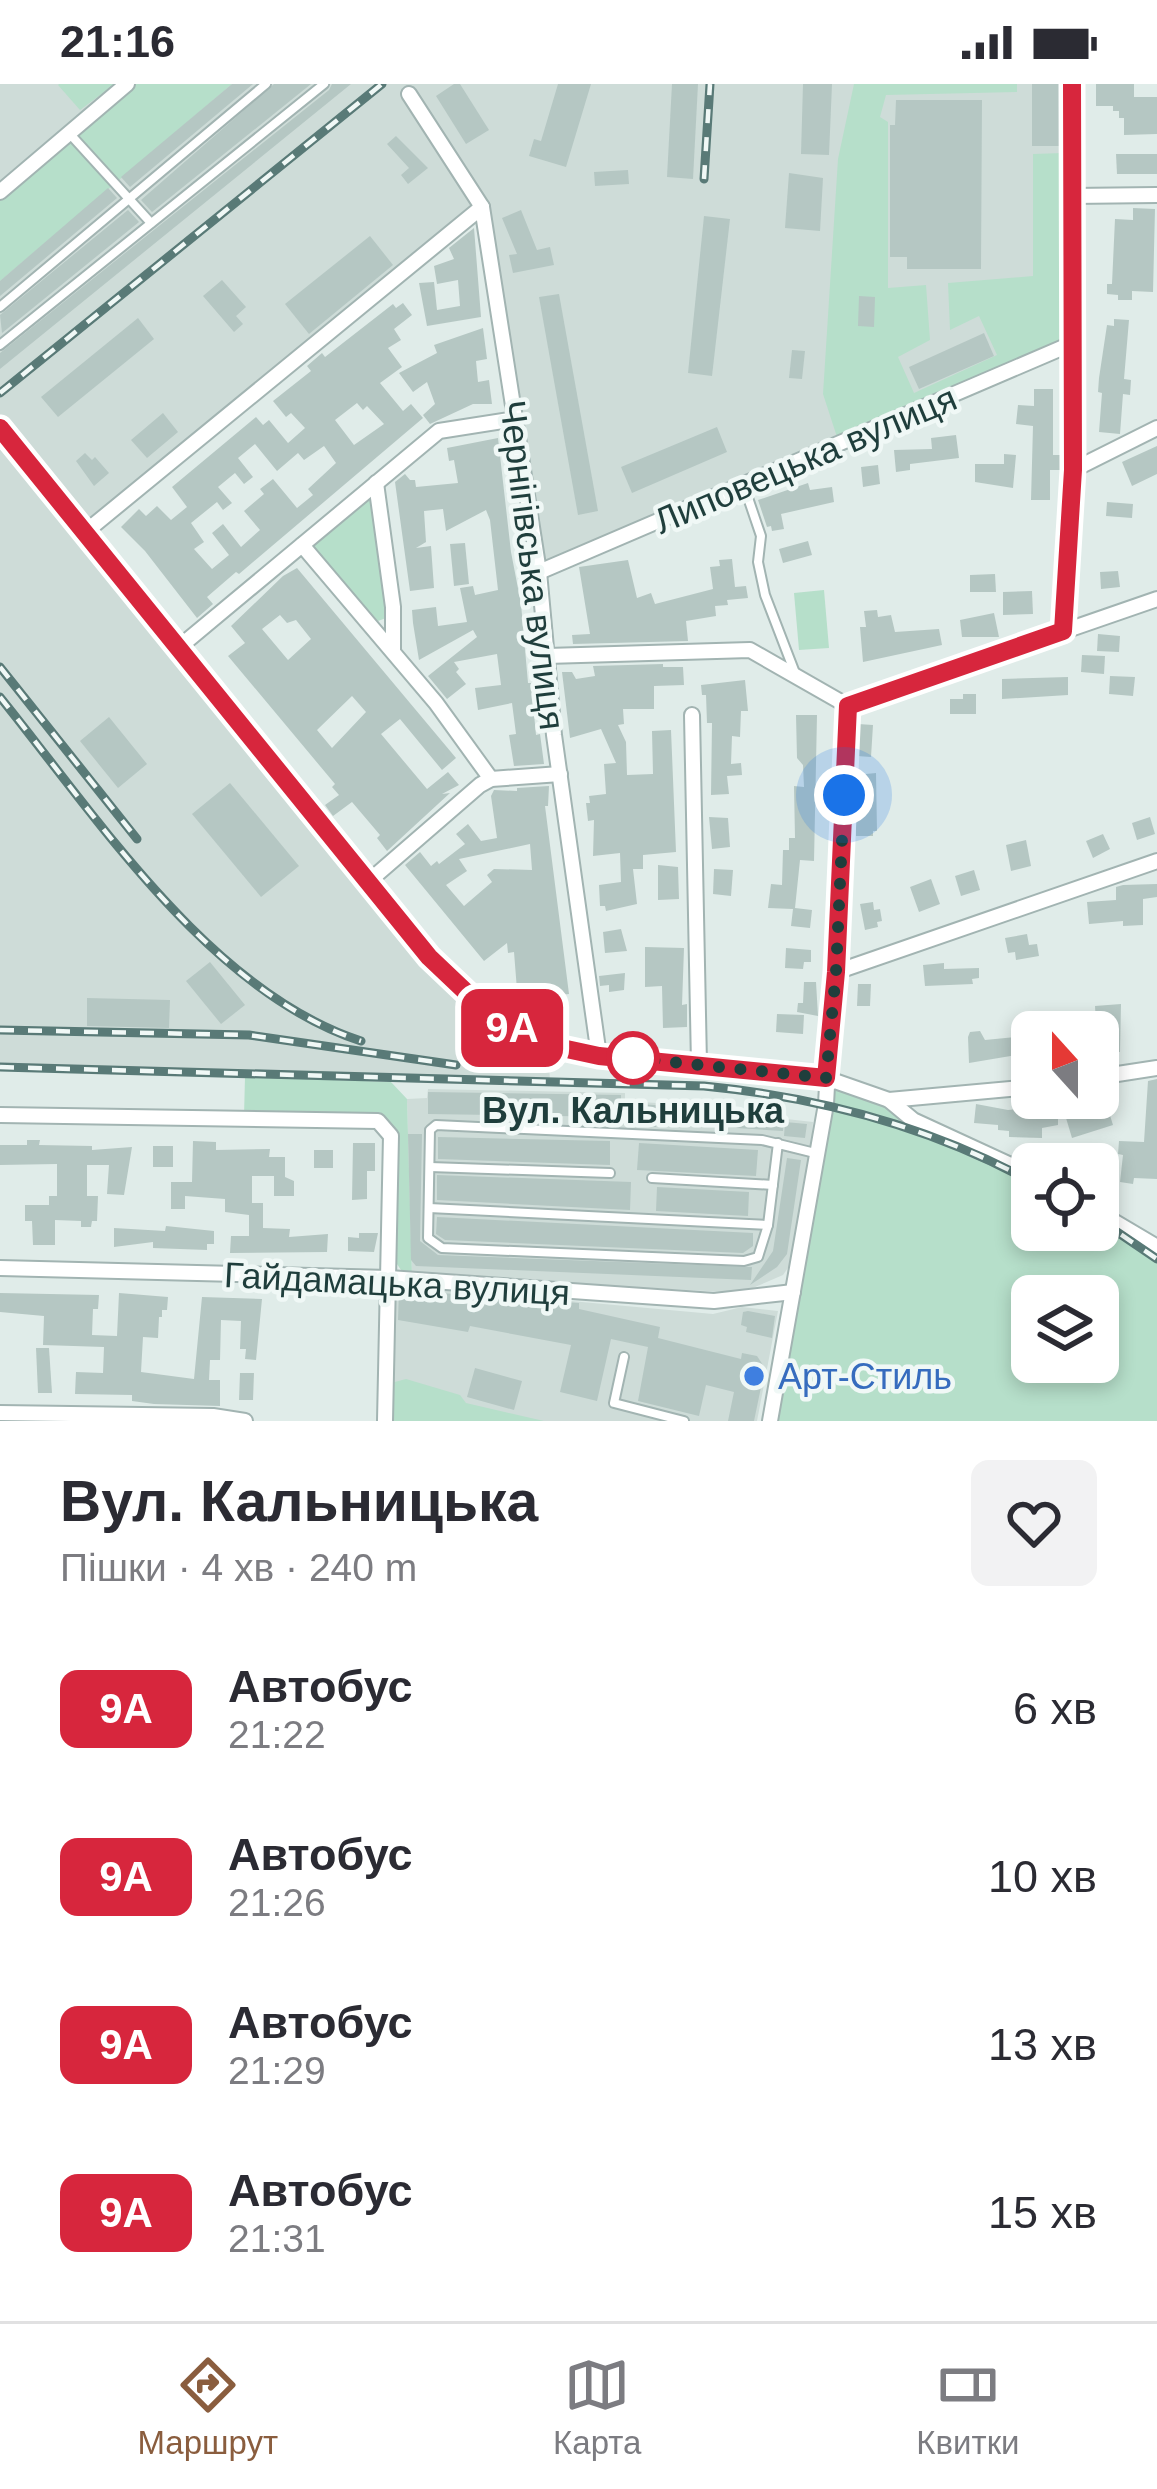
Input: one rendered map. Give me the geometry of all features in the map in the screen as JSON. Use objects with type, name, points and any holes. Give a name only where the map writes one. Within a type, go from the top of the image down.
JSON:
[{"type":"street","points":[[0,192],[127,84]]},
{"type":"street","points":[[1063,631],[1073,470],[1072,84]]},
{"type":"street","name":"Чернігівська вулиця","points":[[409,94],[482,206],[539,572],[560,774],[599,1056]]},
{"type":"street","points":[[1072,196],[1157,195]]},
{"type":"street","points":[[83,534],[482,206]]},
{"type":"street","name":"Липовецька вулиця","points":[[539,572],[1071,344]]},
{"type":"street","points":[[178,649],[439,431],[515,419]]},
{"type":"street","points":[[0,428],[439,969],[474,1002],[548,1045],[599,1056],[826,1078],[889,1100],[913,1120],[1011,1165]]},
{"type":"street","points":[[1073,470],[1157,428]]},
{"type":"street","points":[[376,483],[393,607],[393,651]]},
{"type":"street","points":[[302,545],[393,651],[491,779]]},
{"type":"street","points":[[547,656],[750,650],[848,706],[1157,599]]},
{"type":"street","points":[[770,1421],[819,1154],[836,972],[848,706]]},
{"type":"street","points":[[692,715],[699,1064]]},
{"type":"street","points":[[368,882],[491,779],[560,774]]},
{"type":"street","points":[[836,972],[1157,861]]},
{"type":"street","points":[[1119,1074],[1157,1068]]},
{"type":"street","points":[[889,1100],[1011,1089]]},
{"type":"street","points":[[0,1114],[378,1121],[391,1136],[385,1421]]},
{"type":"street","points":[[1119,1224],[1157,1247]]},
{"type":"street","name":"Гайдамацька вулиця","points":[[0,1268],[389,1278],[715,1301],[793,1292]]},
{"type":"street","points":[[0,1413],[213,1416],[245,1421]]},
{"type":"lane","points":[[0,307],[266,84]]},
{"type":"lane","points":[[1,342],[324,84]]},
{"type":"lane","points":[[69,133],[151,223]]},
{"type":"lane","points":[[744,486],[761,536],[758,562],[765,595],[796,677]]},
{"type":"lane","points":[[778,1144],[768,1225],[758,1257],[744,1262],[442,1249],[428,1238],[430,1130],[436,1125],[608,1131],[778,1144],[819,1154]]},
{"type":"lane","points":[[430,1167],[610,1173]]},
{"type":"lane","points":[[652,1178],[773,1185]]},
{"type":"lane","points":[[429,1208],[768,1225]]},
{"type":"lane","points":[[624,1357],[614,1403],[684,1421]]},
{"type":"shaded area","points":[[0,84],[1072,84],[1071,344],[540,570],[483,207],[83,533],[461,991],[548,1045],[550,1082],[0,1067]]},
{"type":"shaded area","points":[[428,1089],[625,1093],[625,1101],[786,1111],[786,1119],[813,1122],[790,1265],[783,1275],[748,1290],[727,1292],[412,1276],[407,1099],[427,1098]]},
{"type":"shaded area","points":[[396,1285],[713,1314],[742,1307],[778,1311],[757,1421],[385,1421]]},
{"type":"green space","points":[[59,84],[115,84],[80,110],[58,85]]},
{"type":"green space","points":[[127,84],[232,84],[0,281],[0,192]]},
{"type":"green space","points":[[854,84],[1017,84],[1017,92],[886,95],[880,117],[888,122],[888,288],[926,285],[930,340],[898,357],[914,393],[997,355],[979,316],[950,330],[948,283],[1033,276],[1033,154],[1063,153],[1064,336],[837,437],[823,394],[838,159]]},
{"type":"green space","points":[[375,491],[390,606],[386,618],[378,621],[310,547]]},
{"type":"green space","points":[[824,590],[829,648],[799,650],[794,593]]},
{"type":"green space","points":[[245,1077],[391,1082],[407,1099],[412,1276],[395,1261],[394,1136],[380,1119],[244,1116]]},
{"type":"green space","points":[[826,1078],[889,1100],[1011,1164],[1011,1251],[1119,1251],[1119,1224],[1157,1247],[1157,1421],[770,1421]]},
{"type":"green space","points":[[406,1379],[460,1395],[466,1403],[544,1421],[389,1421],[391,1383]]},
{"type":"building","points":[[232,84],[253,84],[130,187],[121,177]]},
{"type":"building","points":[[274,84],[311,84],[152,212],[141,200]]},
{"type":"building","points":[[332,84],[351,84],[0,369],[0,353]]},
{"type":"building","points":[[460,84],[489,130],[466,144],[436,96]]},
{"type":"building","points":[[558,84],[591,84],[566,167],[529,156],[534,139],[541,141]]},
{"type":"building","points":[[672,84],[698,84],[693,179],[667,177]]},
{"type":"building","points":[[803,84],[832,84],[829,155],[801,154]]},
{"type":"building","points":[[1032,84],[1059,84],[1059,146],[1032,146]]},
{"type":"building","points":[[1096,84],[1134,84],[1134,97],[1157,97],[1157,134],[1124,135],[1119,111],[1113,111],[1113,106],[1096,106]]},
{"type":"building","points":[[896,100],[982,100],[981,269],[907,269],[907,257],[890,257],[890,125],[895,125]]},
{"type":"building","points":[[396,136],[428,168],[408,184],[401,175],[409,168],[387,144]]},
{"type":"building","points":[[1116,154],[1157,154],[1157,174],[1117,174]]},
{"type":"building","points":[[628,170],[629,184],[595,186],[594,172]]},
{"type":"building","points":[[789,173],[823,178],[820,231],[785,228]]},
{"type":"building","points":[[108,188],[117,198],[0,296],[0,281]]},
{"type":"building","points":[[1133,208],[1155,209],[1153,292],[1132,291],[1132,300],[1118,300],[1118,295],[1107,294],[1107,284],[1112,284],[1115,219],[1133,220]]},
{"type":"building","points":[[128,210],[139,222],[2,333],[0,315]]},
{"type":"building","points":[[521,210],[537,250],[550,247],[554,265],[513,273],[509,255],[517,254],[502,218]]},
{"type":"building","points":[[704,216],[730,219],[712,376],[688,373]]},
{"type":"building","points":[[474,228],[481,317],[427,326],[419,283],[434,282],[437,310],[460,306],[458,280],[437,284],[434,266],[454,259],[449,248]]},
{"type":"building","points":[[370,236],[393,265],[309,334],[285,304]]},
{"type":"building","points":[[222,280],[246,307],[236,316],[243,324],[234,332],[203,296]]},
{"type":"building","points":[[559,294],[598,511],[578,515],[539,297]]},
{"type":"building","points":[[859,296],[875,297],[874,327],[858,326]]},
{"type":"building","points":[[403,303],[412,315],[394,329],[401,340],[388,348],[402,367],[380,383],[403,411],[411,404],[423,418],[207,597],[213,604],[197,618],[121,527],[139,509],[146,516],[157,506],[171,520],[187,507],[172,487],[256,417],[263,425],[269,420],[288,443],[305,428],[291,413],[286,417],[273,401],[311,371],[307,366],[322,353],[325,357],[393,304],[396,308]],"holes":[[[357,403],[363,410],[367,406],[384,424],[354,445],[335,420]],[[255,444],[277,471],[298,453],[304,460],[324,446],[336,463],[308,489],[313,495],[297,508],[273,479],[260,489],[264,494],[244,511],[260,530],[241,547],[223,524],[212,533],[229,555],[212,569],[194,549],[204,542],[191,523],[217,502],[223,510],[232,503],[218,487],[235,473],[244,484],[253,477],[238,458]]]},
{"type":"building","points":[[138,318],[154,339],[58,417],[41,397]]},
{"type":"building","points":[[1114,319],[1129,320],[1124,379],[1131,380],[1130,395],[1123,394],[1120,434],[1099,432],[1099,378],[1107,325],[1114,326]]},
{"type":"building","points":[[483,328],[487,359],[476,361],[478,382],[489,380],[492,404],[473,404],[430,424],[423,415],[435,404],[427,382],[413,392],[399,373],[437,353],[434,345]]},
{"type":"building","points":[[984,333],[994,356],[919,389],[909,367]]},
{"type":"building","points":[[792,350],[805,351],[802,379],[789,378]]},
{"type":"building","points":[[1034,389],[1053,389],[1053,455],[1061,455],[1061,470],[1050,470],[1050,500],[1031,500],[1033,426],[1016,424],[1018,405],[1034,406]]},
{"type":"building","points":[[163,413],[178,432],[147,458],[131,440]]},
{"type":"building","points":[[717,427],[727,452],[632,493],[621,467]]},
{"type":"building","points":[[956,435],[959,458],[910,464],[910,470],[896,472],[894,450],[932,449],[931,438]]},
{"type":"building","points":[[498,438],[528,683],[544,764],[514,766],[509,735],[516,734],[512,703],[478,710],[475,688],[501,685],[497,654],[454,662],[466,684],[447,699],[428,676],[477,637],[473,630],[419,660],[413,623],[412,610],[436,607],[438,626],[467,622],[460,588],[473,586],[475,595],[498,590],[490,520],[486,510],[446,531],[443,509],[424,511],[426,542],[416,548],[431,546],[434,588],[410,591],[395,482],[405,474],[415,480],[416,487],[458,483],[447,448]]},
{"type":"building","points":[[1157,446],[1157,474],[1132,486],[1122,462]]},
{"type":"building","points":[[85,453],[109,473],[94,486],[76,461]]},
{"type":"building","points":[[1004,454],[1016,455],[1013,488],[975,482],[975,464],[1004,464]]},
{"type":"building","points":[[878,465],[880,484],[863,487],[861,467]]},
{"type":"building","points":[[808,483],[810,490],[832,487],[834,502],[781,514],[784,529],[767,527],[758,500]]},
{"type":"building","points":[[1107,502],[1133,504],[1132,518],[1106,516]]},
{"type":"building","points":[[808,541],[812,555],[783,563],[779,549]]},
{"type":"building","points":[[465,543],[469,584],[454,586],[450,544]]},
{"type":"building","points":[[732,559],[735,587],[746,586],[748,598],[715,606],[716,616],[686,621],[688,641],[573,644],[572,635],[590,634],[579,567],[628,560],[637,598],[651,593],[655,604],[713,589],[710,567]]},
{"type":"building","points":[[297,568],[456,758],[442,770],[400,719],[381,734],[427,789],[448,772],[459,785],[442,794],[450,793],[387,851],[377,838],[380,835],[352,802],[333,816],[325,805],[339,795],[332,787],[335,784],[228,656],[245,643],[231,626]],"holes":[[[280,615],[287,623],[296,620],[311,639],[288,660],[262,629]],[[352,696],[366,712],[332,748],[317,730]]]},
{"type":"building","points":[[1118,571],[1120,587],[1101,589],[1100,572]]},
{"type":"building","points":[[995,574],[996,592],[970,592],[970,575]]},
{"type":"building","points":[[1032,591],[1033,614],[1003,615],[1003,592]]},
{"type":"building","points":[[877,610],[878,617],[891,615],[895,632],[939,629],[942,645],[863,662],[860,627],[866,627],[864,611]]},
{"type":"building","points":[[994,613],[999,637],[962,637],[960,620]]},
{"type":"building","points":[[1098,634],[1120,636],[1119,652],[1097,651]]},
{"type":"building","points":[[1082,655],[1105,656],[1104,674],[1081,672]]},
{"type":"building","points":[[593,666],[683,667],[684,685],[654,686],[654,709],[623,709],[624,724],[618,725],[626,742],[627,775],[653,774],[652,731],[671,730],[676,852],[643,855],[643,869],[633,869],[637,904],[606,911],[600,906],[599,885],[621,882],[620,853],[593,856],[594,820],[588,821],[586,803],[590,803],[589,796],[606,794],[604,764],[616,763],[601,729],[570,738],[562,672],[572,672],[576,679],[595,676]]},
{"type":"building","points":[[1110,676],[1135,677],[1133,696],[1109,694]]},
{"type":"building","points":[[1068,677],[1068,695],[1002,699],[1002,679]]},
{"type":"building","points":[[745,680],[748,711],[741,711],[740,737],[732,736],[731,764],[741,763],[742,775],[727,776],[729,794],[711,795],[712,723],[707,723],[701,685]]},
{"type":"building","points":[[963,694],[976,694],[976,714],[950,714],[950,699],[963,699]]},
{"type":"building","points":[[796,715],[817,715],[814,861],[800,860],[795,908],[812,910],[810,928],[791,926],[793,909],[768,908],[771,884],[782,885],[783,850],[789,850],[789,838],[795,838],[794,786],[804,787],[803,765],[797,758]]},
{"type":"building","points":[[109,717],[147,764],[118,788],[80,741]]},
{"type":"building","points":[[858,724],[873,725],[871,757],[857,756]]},
{"type":"building","points":[[876,773],[877,831],[873,836],[856,836],[856,815],[861,815],[856,775]]},
{"type":"building","points":[[230,783],[299,866],[261,897],[192,814]]},
{"type":"building","points":[[549,786],[545,806],[569,994],[543,997],[543,1010],[527,1010],[521,1017],[514,991],[514,952],[508,953],[507,943],[484,961],[405,865],[420,852],[431,866],[439,864],[465,844],[456,834],[468,824],[481,841],[497,838],[491,796],[494,790]],"holes":[[[530,844],[532,870],[494,869],[487,875],[492,882],[464,906],[446,885],[467,871],[459,859]]]},
{"type":"building","points":[[709,817],[728,818],[730,847],[712,849]]},
{"type":"building","points":[[1150,817],[1155,834],[1137,840],[1132,823]]},
{"type":"building","points":[[1103,834],[1110,849],[1093,858],[1086,841]]},
{"type":"building","points":[[1026,840],[1031,866],[1011,871],[1006,845]]},
{"type":"building","points":[[658,865],[678,867],[679,899],[658,900]]},
{"type":"building","points":[[714,869],[733,870],[731,896],[713,894]]},
{"type":"building","points":[[974,870],[980,890],[961,896],[955,876]]},
{"type":"building","points":[[931,879],[940,904],[919,912],[910,887]]},
{"type":"building","points":[[1157,884],[1157,897],[1143,899],[1143,925],[1123,926],[1123,921],[1089,924],[1087,902],[1116,900],[1116,887],[1123,885]]},
{"type":"building","points":[[873,902],[882,921],[865,930],[860,904]]},
{"type":"building","points":[[621,929],[627,951],[605,953],[603,932]]},
{"type":"building","points":[[1027,934],[1029,945],[1037,944],[1039,956],[1016,960],[1015,952],[1008,953],[1005,938]]},
{"type":"building","points":[[645,947],[684,948],[682,1005],[687,1004],[687,1027],[663,1028],[662,986],[645,987]]},
{"type":"building","points":[[786,948],[811,950],[811,962],[804,962],[803,969],[785,968]]},
{"type":"building","points":[[210,962],[245,1005],[221,1024],[186,981]]},
{"type":"building","points":[[944,963],[944,969],[979,968],[979,978],[972,979],[973,984],[925,986],[923,965]]},
{"type":"building","points":[[625,973],[624,990],[609,992],[609,985],[600,986],[599,976]]},
{"type":"building","points":[[804,982],[816,982],[818,1016],[797,1012],[798,1003],[803,1003]]},
{"type":"building","points":[[858,984],[871,984],[870,1006],[857,1006]]},
{"type":"building","points":[[87,998],[170,1000],[169,1028],[87,1026]]},
{"type":"building","points":[[1121,1004],[1120,1052],[1119,1011],[1095,1011],[1095,1006]]},
{"type":"building","points":[[777,1014],[804,1015],[803,1034],[776,1032]]},
{"type":"building","points":[[980,1031],[985,1040],[1011,1037],[1011,1056],[969,1063],[970,1032]]},
{"type":"building","points":[[1157,1079],[1157,1179],[1120,1182],[1123,1155],[1119,1154],[1119,1141],[1144,1142],[1148,1081]]},
{"type":"building","points":[[428,1092],[621,1095],[621,1103],[784,1113],[783,1131],[640,1126],[625,1117],[428,1114]]},
{"type":"building","points":[[976,1104],[1011,1110],[1011,1119],[1058,1119],[1058,1125],[1042,1128],[1042,1138],[1009,1137],[1009,1131],[998,1130],[998,1125],[974,1123]]},
{"type":"building","points":[[1066,1119],[1111,1119],[1113,1125],[1072,1138]]},
{"type":"building","points":[[785,1122],[807,1124],[805,1138],[784,1136]]},
{"type":"building","points":[[408,1134],[422,1134],[420,1241],[438,1255],[752,1267],[751,1280],[416,1266],[411,1260]]},
{"type":"building","points":[[438,1137],[610,1141],[610,1165],[438,1159]]},
{"type":"building","points":[[27,1140],[40,1140],[39,1145],[92,1146],[92,1150],[132,1147],[124,1195],[107,1194],[109,1165],[87,1165],[87,1196],[98,1196],[97,1221],[81,1227],[81,1221],[55,1220],[55,1245],[33,1245],[32,1221],[25,1221],[25,1205],[49,1205],[49,1196],[57,1196],[57,1164],[0,1165],[0,1145],[27,1145]]},
{"type":"building","points":[[193,1141],[216,1142],[216,1150],[270,1149],[269,1157],[285,1157],[285,1177],[294,1181],[294,1196],[274,1196],[274,1176],[252,1176],[252,1203],[263,1203],[263,1228],[290,1229],[289,1237],[328,1234],[327,1252],[230,1253],[231,1236],[249,1236],[249,1215],[225,1212],[225,1199],[185,1196],[185,1209],[171,1209],[171,1182],[192,1182]]},
{"type":"building","points":[[353,1143],[375,1143],[375,1171],[367,1171],[367,1199],[352,1200]]},
{"type":"building","points":[[639,1143],[758,1150],[756,1176],[637,1170]]},
{"type":"building","points":[[153,1146],[173,1146],[173,1167],[153,1167]]},
{"type":"building","points":[[314,1150],[333,1150],[333,1168],[314,1168]]},
{"type":"building","points":[[787,1158],[801,1160],[787,1254],[750,1285],[773,1251]]},
{"type":"building","points":[[437,1175],[631,1182],[630,1210],[437,1200]]},
{"type":"building","points":[[657,1187],[749,1192],[748,1216],[656,1211]]},
{"type":"building","points":[[437,1217],[753,1233],[753,1246],[743,1253],[445,1240],[436,1234]]},
{"type":"building","points":[[166,1226],[214,1231],[214,1244],[207,1244],[207,1250],[153,1248],[153,1242],[114,1247],[114,1228],[165,1231]]},
{"type":"building","points":[[359,1233],[378,1233],[374,1252],[348,1251],[348,1237],[359,1238]]},
{"type":"building","points":[[399,1290],[579,1303],[579,1309],[660,1327],[658,1338],[741,1359],[742,1353],[757,1356],[765,1368],[754,1421],[728,1421],[734,1392],[706,1385],[699,1416],[638,1401],[648,1347],[611,1339],[597,1401],[560,1392],[571,1345],[470,1326],[468,1332],[398,1320]]},
{"type":"building","points":[[0,1293],[99,1295],[92,1335],[117,1336],[119,1293],[168,1297],[167,1310],[159,1317],[158,1338],[143,1337],[141,1372],[194,1379],[202,1297],[262,1299],[256,1360],[245,1359],[246,1349],[240,1349],[241,1321],[221,1320],[220,1360],[210,1360],[209,1380],[220,1380],[220,1406],[154,1404],[132,1401],[132,1395],[75,1394],[76,1372],[103,1373],[104,1347],[43,1345],[44,1316],[0,1312]]},
{"type":"building","points":[[743,1312],[775,1316],[772,1338],[746,1332],[747,1327],[741,1325]]},
{"type":"building","points":[[36,1348],[49,1348],[52,1393],[38,1393]]},
{"type":"building","points":[[475,1368],[522,1381],[514,1410],[467,1397]]},
{"type":"building","points":[[240,1373],[254,1373],[253,1400],[239,1400]]},
{"type":"railway","points":[[0,393],[382,84]]},
{"type":"railway","points":[[704,179],[710,84]]},
{"type":"railway","points":[[0,667],[137,839]]},
{"type":"railway","points":[[0,697],[117,846],[206,942],[306,1017],[361,1041]]},
{"type":"railway","points":[[0,1030],[249,1035],[456,1065]]},
{"type":"railway","points":[[0,1067],[704,1086],[789,1098],[873,1118],[954,1145],[1011,1172]]},
{"type":"railway","points":[[1119,1233],[1157,1259]]},
{"type":"bus line","name":"9А","points":[[0,428],[429,957],[474,1002],[548,1045],[599,1056],[826,1078],[836,972],[848,706],[1063,631],[1073,470],[1072,84]]},
{"type":"place","name":"Вул. Кальницька","points":[[633,1058]]},
{"type":"place","name":"Арт-Стиль","points":[[754,1376]]},
{"type":"route","points":[[633,1058],[826,1078],[844,795]]}]
